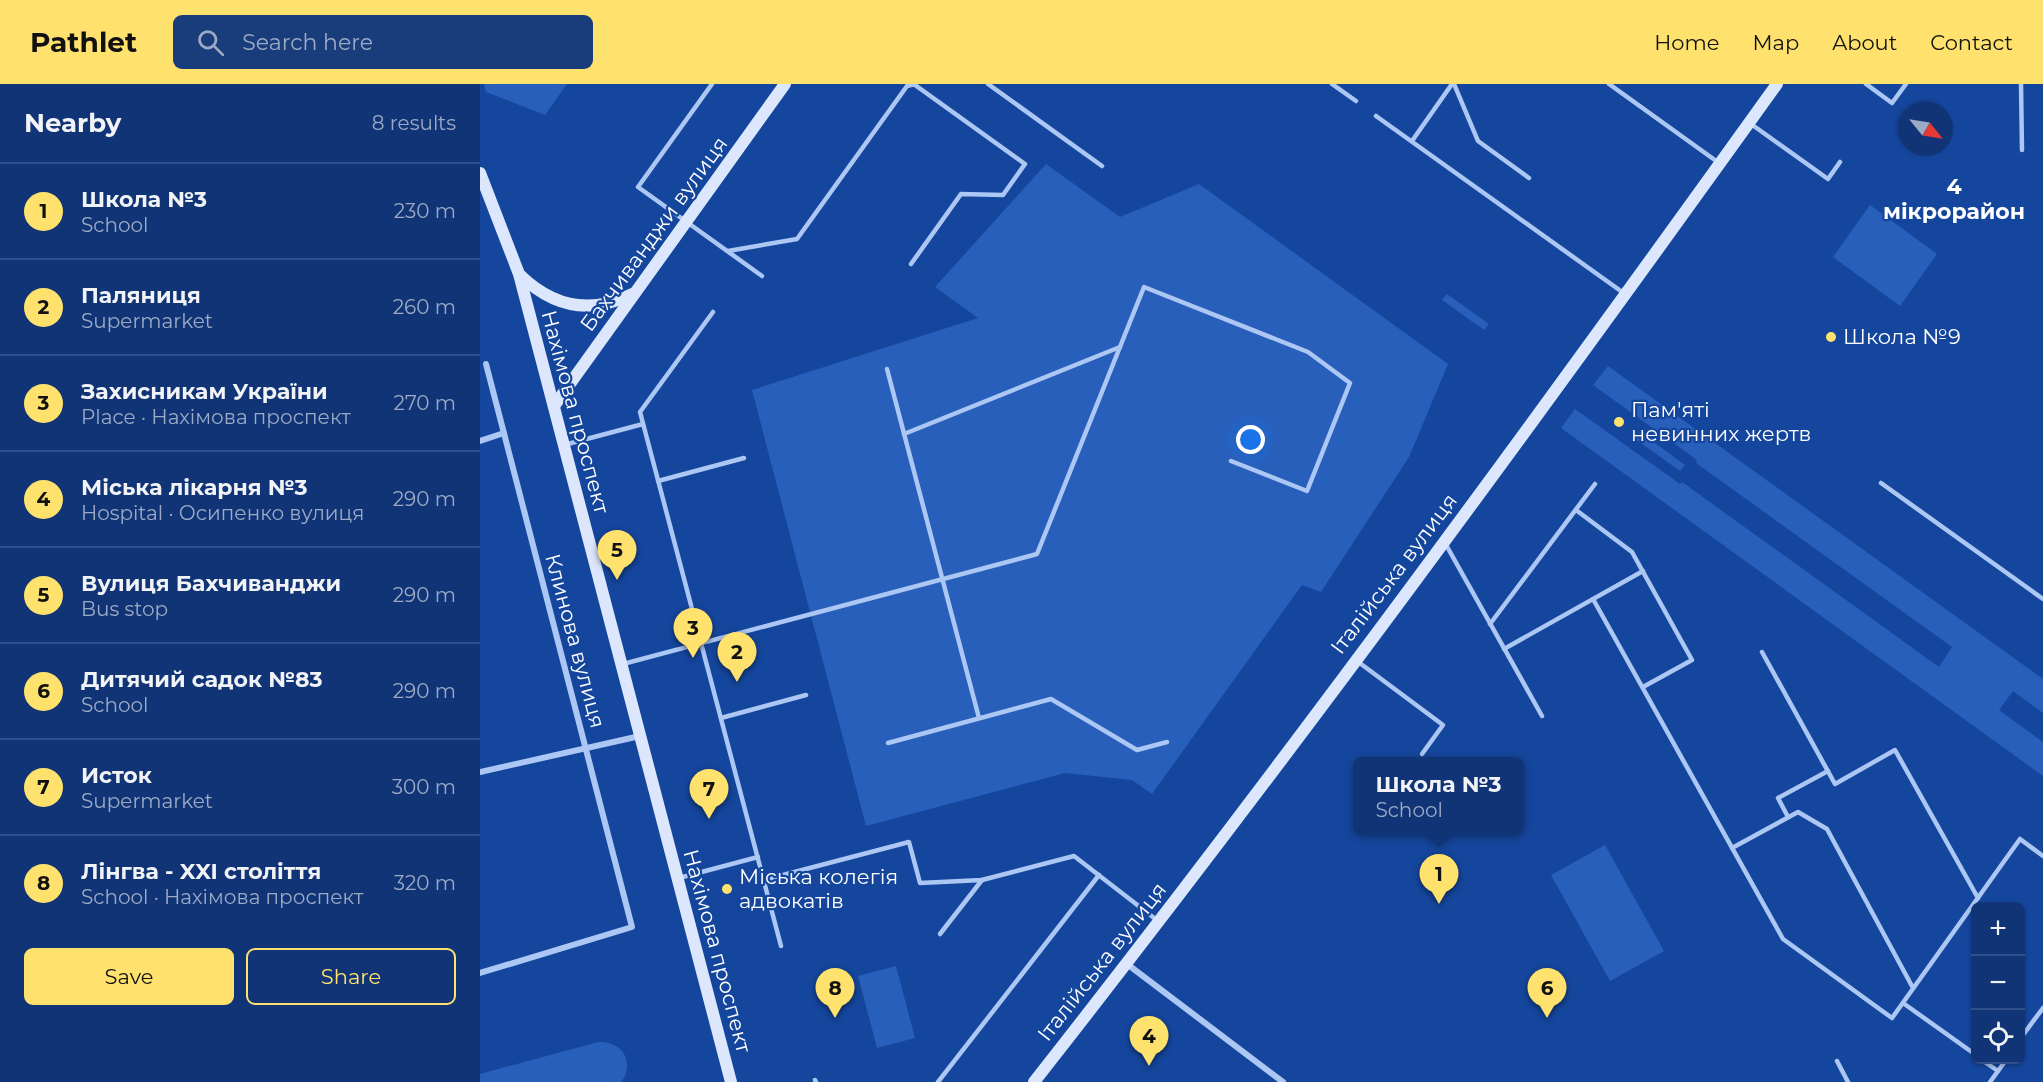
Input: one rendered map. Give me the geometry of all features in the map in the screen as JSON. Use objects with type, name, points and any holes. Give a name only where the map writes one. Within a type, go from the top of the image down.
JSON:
[{"type":"street","name":"Бахчиванджи вулиця","points":[[554,406],[785,84]]},
{"type":"street","name":"Італійська вулиця","points":[[1034,1082],[1127,964],[1444,541],[1749,123],[1773,85]]},
{"type":"street","name":"Нахімова проспект","points":[[480,173],[519,274],[731,1082]]},
{"type":"street","points":[[519,274],[540,292],[565,303],[583,306],[602,305],[636,292]]},
{"type":"street","name":"Клинова вулиця","points":[[480,973],[632,927],[504,433],[483,365]]},
{"type":"street","points":[[480,441],[504,433]]},
{"type":"street","points":[[480,772],[640,736]]},
{"type":"street","points":[[1127,964],[1283,1082]]},
{"type":"lane","points":[[712,84],[638,187],[762,276]]},
{"type":"lane","points":[[727,251],[797,239],[906,85],[915,84],[1026,164],[1003,195],[961,194],[911,264]]},
{"type":"lane","points":[[988,84],[1101,166]]},
{"type":"lane","points":[[1332,84],[1356,101]]},
{"type":"lane","points":[[1412,141],[1453,84]]},
{"type":"lane","points":[[1453,84],[1478,141],[1529,178]]},
{"type":"lane","points":[[1609,84],[1719,164]]},
{"type":"lane","points":[[1866,84],[1892,103],[1906,84]]},
{"type":"lane","points":[[2021,84],[2022,150]]},
{"type":"lane","points":[[1376,116],[1625,294]]},
{"type":"lane","points":[[1749,123],[1828,179],[1840,162]]},
{"type":"lane","points":[[622,664],[1037,554],[1144,287],[1308,352],[1350,383],[1307,491],[1231,461]]},
{"type":"lane","points":[[713,312],[640,412],[781,946]]},
{"type":"lane","points":[[904,434],[1120,346]]},
{"type":"lane","points":[[887,369],[979,718]]},
{"type":"lane","points":[[564,445],[643,424]]},
{"type":"lane","points":[[658,481],[744,458]]},
{"type":"lane","points":[[1881,483],[2043,599]]},
{"type":"lane","points":[[1490,624],[1595,484]]},
{"type":"lane","points":[[1576,510],[1632,552],[1692,660],[1642,687]]},
{"type":"lane","points":[[1444,541],[1542,716]]},
{"type":"lane","points":[[1504,649],[1643,571]]},
{"type":"lane","points":[[1593,598],[1783,939],[1892,1018],[2020,839],[2043,856]]},
{"type":"lane","points":[[1762,652],[1834,784],[1896,750],[1978,898]]},
{"type":"lane","points":[[1355,659],[1443,725],[1422,754]]},
{"type":"lane","points":[[721,718],[806,695]]},
{"type":"lane","points":[[888,742],[1051,699],[1137,750],[1167,742]]},
{"type":"lane","points":[[1788,818],[1778,798],[1828,771]]},
{"type":"lane","points":[[1732,848],[1798,812],[1827,829],[1913,988]]},
{"type":"lane","points":[[764,880],[909,842],[920,883],[982,880],[1074,856],[1158,922]]},
{"type":"lane","points":[[678,878],[758,857]]},
{"type":"lane","points":[[938,1082],[1099,875]]},
{"type":"lane","points":[[940,934],[982,880]]},
{"type":"lane","points":[[1903,1003],[1971,1051]]},
{"type":"lane","points":[[2025,1033],[2043,1008]]},
{"type":"lane","points":[[1836,1061],[1848,1082]]},
{"type":"lane","points":[[1989,1064],[1998,1071]]},
{"type":"lane","points":[[1990,1082],[2003,1064]]},
{"type":"shaded area","points":[[484,84],[567,84],[545,115],[486,92]]},
{"type":"shaded area","points":[[1046,164],[1120,217],[1199,184],[1448,364],[1409,457],[1321,592],[1302,585],[1152,794],[1132,780],[1065,773],[866,826],[752,390],[978,318],[935,287]]},
{"type":"shaded area","points":[[1870,205],[1937,254],[1900,306],[1833,257]]},
{"type":"shaded area","points":[[1447,294],[1489,324],[1484,330],[1442,300]]},
{"type":"shaded area","points":[[1608,366],[2043,679],[2043,713],[2013,691],[1999,710],[2043,742],[2043,776],[1561,428],[1575,409],[1680,484],[1682,482],[1939,667],[1952,647],[1696,463],[1697,460],[1593,385]]},
{"type":"shaded area","points":[[1640,432],[1685,465],[1680,471],[1635,439]]},
{"type":"shaded area","points":[[1605,845],[1664,951],[1610,981],[1551,875]]},
{"type":"shaded area","points":[[896,966],[915,1038],[877,1048],[858,976]]},
{"type":"shaded area","points":[[598,1042],[614,1045],[624,1054],[627,1067],[621,1082],[480,1082],[480,1074]]},
{"type":"place","name":"Школа №9","points":[[1831,337]]},
{"type":"place","name":"Пам'яті невинних жертв","points":[[1619,422]]},
{"type":"place","name":"Вулиця Бахчиванджи","points":[[617,580]]},
{"type":"place","name":"Захисникам України","points":[[693,658]]},
{"type":"place","name":"Паляниця","points":[[737,682]]},
{"type":"place","name":"Исток","points":[[709,819]]},
{"type":"place","name":"Міська колегія адвокатів","points":[[727,889]]},
{"type":"place","name":"Школа №3","points":[[1439,904]]},
{"type":"place","name":"Лінгва - XXI століття","points":[[835,1018]]},
{"type":"place","name":"Дитячий садок №83","points":[[1547,1018]]},
{"type":"place","name":"Міська лікарня №3","points":[[1149,1066]]},
{"type":"district","name":"4 мікрорайон","points":[[1954,198]]}]
